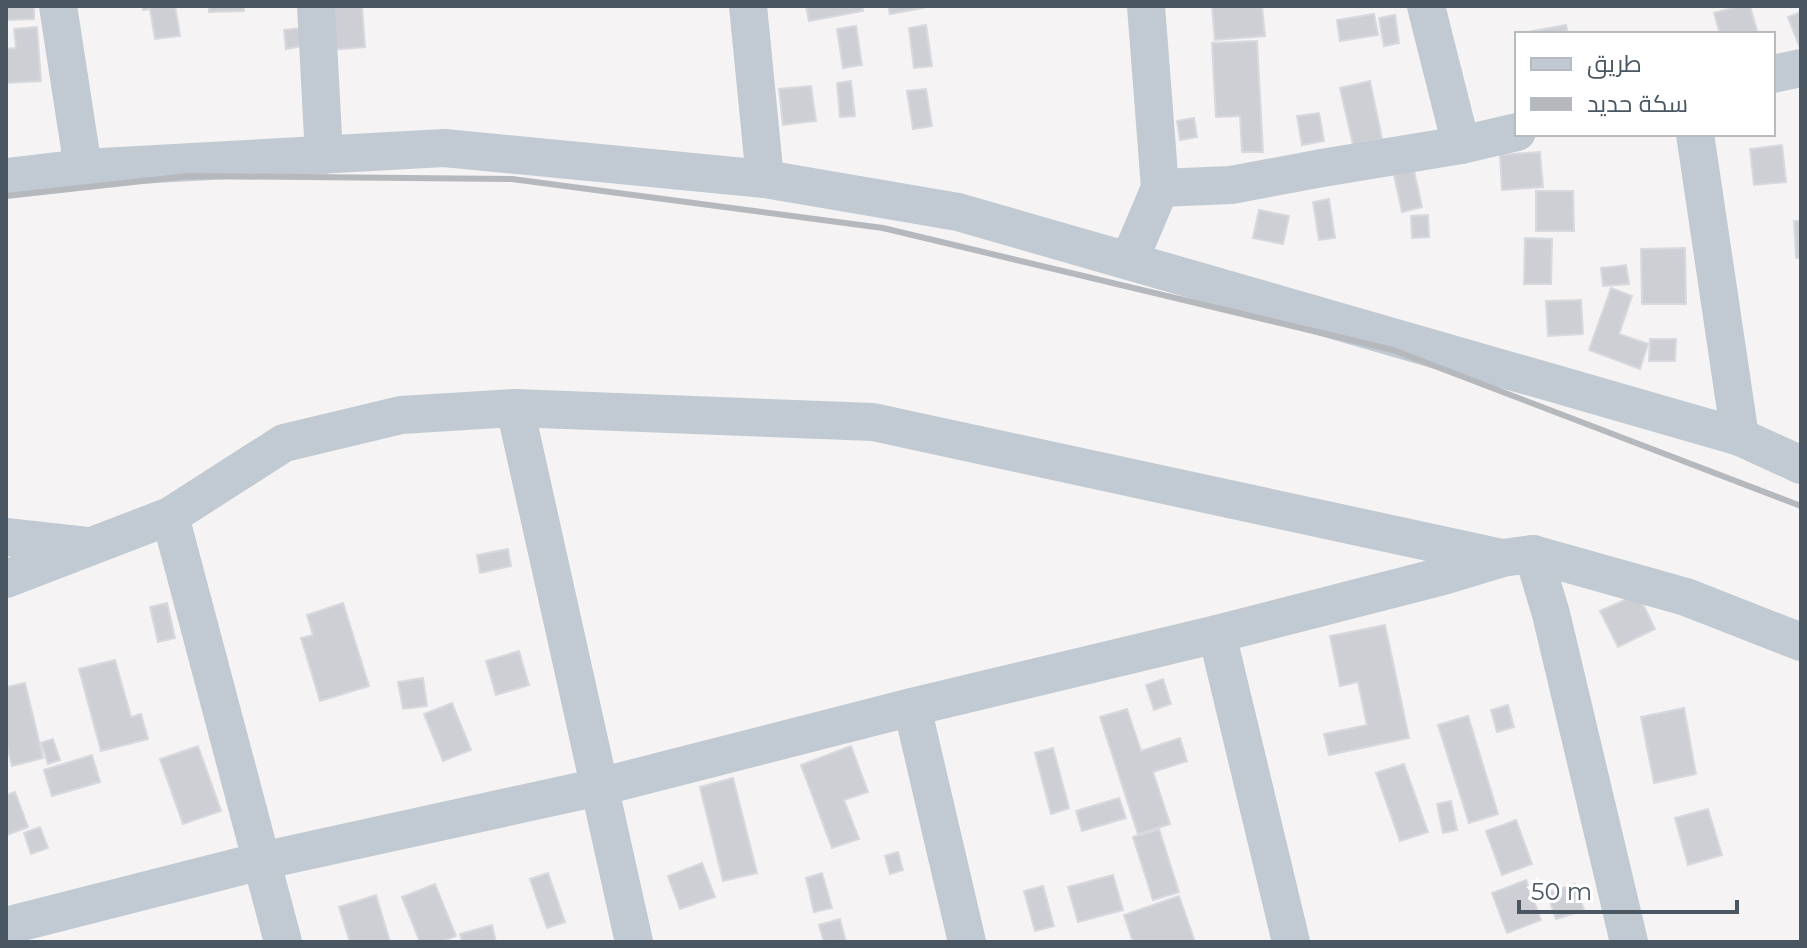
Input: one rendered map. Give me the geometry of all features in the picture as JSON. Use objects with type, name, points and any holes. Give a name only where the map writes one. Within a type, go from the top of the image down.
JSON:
[{"type":"street","points":[[58,6],[83,168]]},
{"type":"street","points":[[316,6],[324,155]]},
{"type":"street","points":[[748,6],[765,179]]},
{"type":"street","points":[[1129,261],[1160,188],[1146,6]]},
{"type":"street","points":[[1426,6],[1461,145]]},
{"type":"street","points":[[1775,74],[1801,68]]},
{"type":"street","points":[[1160,188],[1231,185],[1461,145],[1515,132]]},
{"type":"street","points":[[1695,136],[1740,437]]},
{"type":"street","points":[[6,177],[83,168],[444,148],[765,179],[958,212],[1740,437],[1801,465]]},
{"type":"street","points":[[515,408],[634,942]]},
{"type":"street","points":[[6,579],[170,516],[284,443],[401,415],[515,408],[873,422],[1518,556],[1686,597],[1801,642]]},
{"type":"street","points":[[170,516],[283,942]]},
{"type":"street","points":[[6,537],[91,546]]},
{"type":"street","points":[[6,926],[261,861],[599,787],[1518,556]]},
{"type":"street","points":[[1518,556],[1551,614],[1629,942]]},
{"type":"street","points":[[1217,634],[1291,942]]},
{"type":"street","points":[[912,707],[967,942]]},
{"type":"building","points":[[6,6],[34,6],[34,19],[6,20]]},
{"type":"building","points":[[143,6],[175,6],[180,36],[155,39],[150,9],[143,10]]},
{"type":"building","points":[[209,6],[244,6],[244,11],[209,12]]},
{"type":"building","points":[[328,6],[362,6],[365,47],[330,50]]},
{"type":"building","points":[[806,6],[862,6],[863,11],[809,21]]},
{"type":"building","points":[[888,6],[922,6],[923,8],[890,14]]},
{"type":"building","points":[[1212,6],[1262,6],[1265,36],[1215,40]]},
{"type":"building","points":[[1750,6],[1757,32],[1719,32],[1714,13]]},
{"type":"building","points":[[1801,12],[1801,51],[1788,17]]},
{"type":"building","points":[[1374,14],[1378,35],[1340,41],[1337,20]]},
{"type":"building","points":[[1395,15],[1399,43],[1384,46],[1379,18]]},
{"type":"building","points":[[926,25],[932,66],[914,68],[909,28]]},
{"type":"building","points":[[1566,25],[1568,32],[1528,32]]},
{"type":"building","points":[[856,26],[862,65],[843,68],[837,29]]},
{"type":"building","points":[[37,27],[41,81],[6,83],[6,49],[16,48],[14,29]]},
{"type":"building","points":[[300,28],[303,46],[286,49],[284,30]]},
{"type":"building","points":[[1257,41],[1263,152],[1242,152],[1240,116],[1216,117],[1212,43]]},
{"type":"building","points":[[851,81],[855,116],[840,117],[837,83]]},
{"type":"building","points":[[1370,81],[1382,139],[1353,145],[1340,88]]},
{"type":"building","points":[[811,86],[816,121],[783,125],[779,89]]},
{"type":"building","points":[[926,89],[932,126],[913,129],[907,91]]},
{"type":"building","points":[[1319,113],[1324,141],[1302,145],[1297,116]]},
{"type":"building","points":[[1194,118],[1197,137],[1180,140],[1177,121]]},
{"type":"building","points":[[1782,145],[1786,182],[1754,185],[1750,149]]},
{"type":"building","points":[[1540,152],[1543,187],[1502,190],[1500,155]]},
{"type":"building","points":[[1412,162],[1422,207],[1402,212],[1392,166]]},
{"type":"building","points":[[1536,191],[1573,191],[1574,231],[1536,231]]},
{"type":"building","points":[[1329,199],[1335,238],[1319,240],[1313,202]]},
{"type":"building","points":[[1259,210],[1289,216],[1283,244],[1253,238]]},
{"type":"building","points":[[1428,215],[1429,237],[1412,238],[1411,216]]},
{"type":"building","points":[[1794,221],[1801,221],[1801,258],[1796,258]]},
{"type":"building","points":[[1525,238],[1552,239],[1551,284],[1524,284]]},
{"type":"building","points":[[1685,248],[1686,304],[1642,304],[1641,249]]},
{"type":"building","points":[[1626,265],[1629,284],[1603,286],[1601,268]]},
{"type":"building","points":[[1611,288],[1632,296],[1619,334],[1648,344],[1640,369],[1589,350]]},
{"type":"building","points":[[1581,300],[1583,334],[1548,336],[1546,301]]},
{"type":"building","points":[[1650,339],[1676,339],[1675,361],[1649,361]]},
{"type":"building","points":[[508,549],[511,566],[480,573],[477,555]]},
{"type":"building","points":[[1638,594],[1655,629],[1618,647],[1600,611]]},
{"type":"building","points":[[167,603],[175,638],[158,642],[150,607]]},
{"type":"building","points":[[343,603],[369,686],[320,701],[301,638],[313,635],[307,615]]},
{"type":"building","points":[[1385,625],[1409,738],[1329,755],[1324,734],[1367,725],[1358,682],[1340,686],[1330,636]]},
{"type":"building","points":[[519,651],[529,685],[496,695],[486,661]]},
{"type":"building","points":[[115,660],[131,717],[141,714],[148,739],[101,751],[79,669]]},
{"type":"building","points":[[423,678],[427,706],[403,709],[398,682]]},
{"type":"building","points":[[1163,679],[1171,704],[1154,710],[1146,685]]},
{"type":"building","points":[[25,683],[43,758],[12,766],[6,741],[6,687]]},
{"type":"building","points":[[452,703],[471,750],[443,761],[424,714]]},
{"type":"building","points":[[1508,705],[1514,727],[1497,732],[1491,710]]},
{"type":"building","points":[[1684,708],[1696,774],[1654,783],[1641,717]]},
{"type":"building","points":[[1127,709],[1141,751],[1180,738],[1187,761],[1153,772],[1170,824],[1138,834],[1100,717]]},
{"type":"building","points":[[1468,716],[1498,814],[1469,823],[1438,725]]},
{"type":"building","points":[[53,739],[60,760],[48,764],[41,743]]},
{"type":"building","points":[[198,746],[221,811],[183,824],[160,759]]},
{"type":"building","points":[[851,746],[868,792],[844,800],[859,839],[832,848],[801,765]]},
{"type":"building","points":[[1053,748],[1069,808],[1051,814],[1035,753]]},
{"type":"building","points":[[92,755],[100,782],[52,796],[44,770]]},
{"type":"building","points":[[1404,764],[1428,832],[1400,841],[1376,773]]},
{"type":"building","points":[[733,778],[757,873],[723,881],[700,787]]},
{"type":"building","points":[[15,792],[28,827],[7,835],[6,795]]},
{"type":"building","points":[[1119,798],[1126,818],[1082,831],[1076,811]]},
{"type":"building","points":[[1451,801],[1457,830],[1443,833],[1437,804]]},
{"type":"building","points":[[1708,809],[1722,855],[1688,865],[1675,818]]},
{"type":"building","points":[[1516,820],[1532,864],[1502,875],[1486,831]]},
{"type":"building","points":[[40,827],[48,848],[31,854],[24,833]]},
{"type":"building","points":[[1159,829],[1179,892],[1153,900],[1133,837]]},
{"type":"building","points":[[898,852],[903,870],[890,874],[885,856]]},
{"type":"building","points":[[702,863],[715,897],[680,909],[668,876]]},
{"type":"building","points":[[548,873],[565,922],[547,928],[530,879]]},
{"type":"building","points":[[822,873],[832,908],[814,912],[806,878]]},
{"type":"building","points":[[1113,875],[1123,910],[1078,922],[1068,887]]},
{"type":"building","points":[[1526,880],[1541,920],[1507,933],[1492,893]]},
{"type":"building","points":[[435,884],[456,936],[441,942],[420,942],[402,897]]},
{"type":"building","points":[[1575,884],[1584,910],[1556,919],[1547,893]]},
{"type":"building","points":[[1043,886],[1054,926],[1035,931],[1024,891]]},
{"type":"building","points":[[376,895],[390,942],[350,942],[339,907]]},
{"type":"building","points":[[1179,896],[1195,942],[1133,942],[1124,915]]},
{"type":"building","points":[[840,919],[846,942],[824,942],[819,925]]},
{"type":"building","points":[[492,925],[496,942],[462,942],[460,934]]},
{"type":"railway","points":[[6,196],[188,176],[512,179],[883,228],[1393,350],[1801,506]]}]
